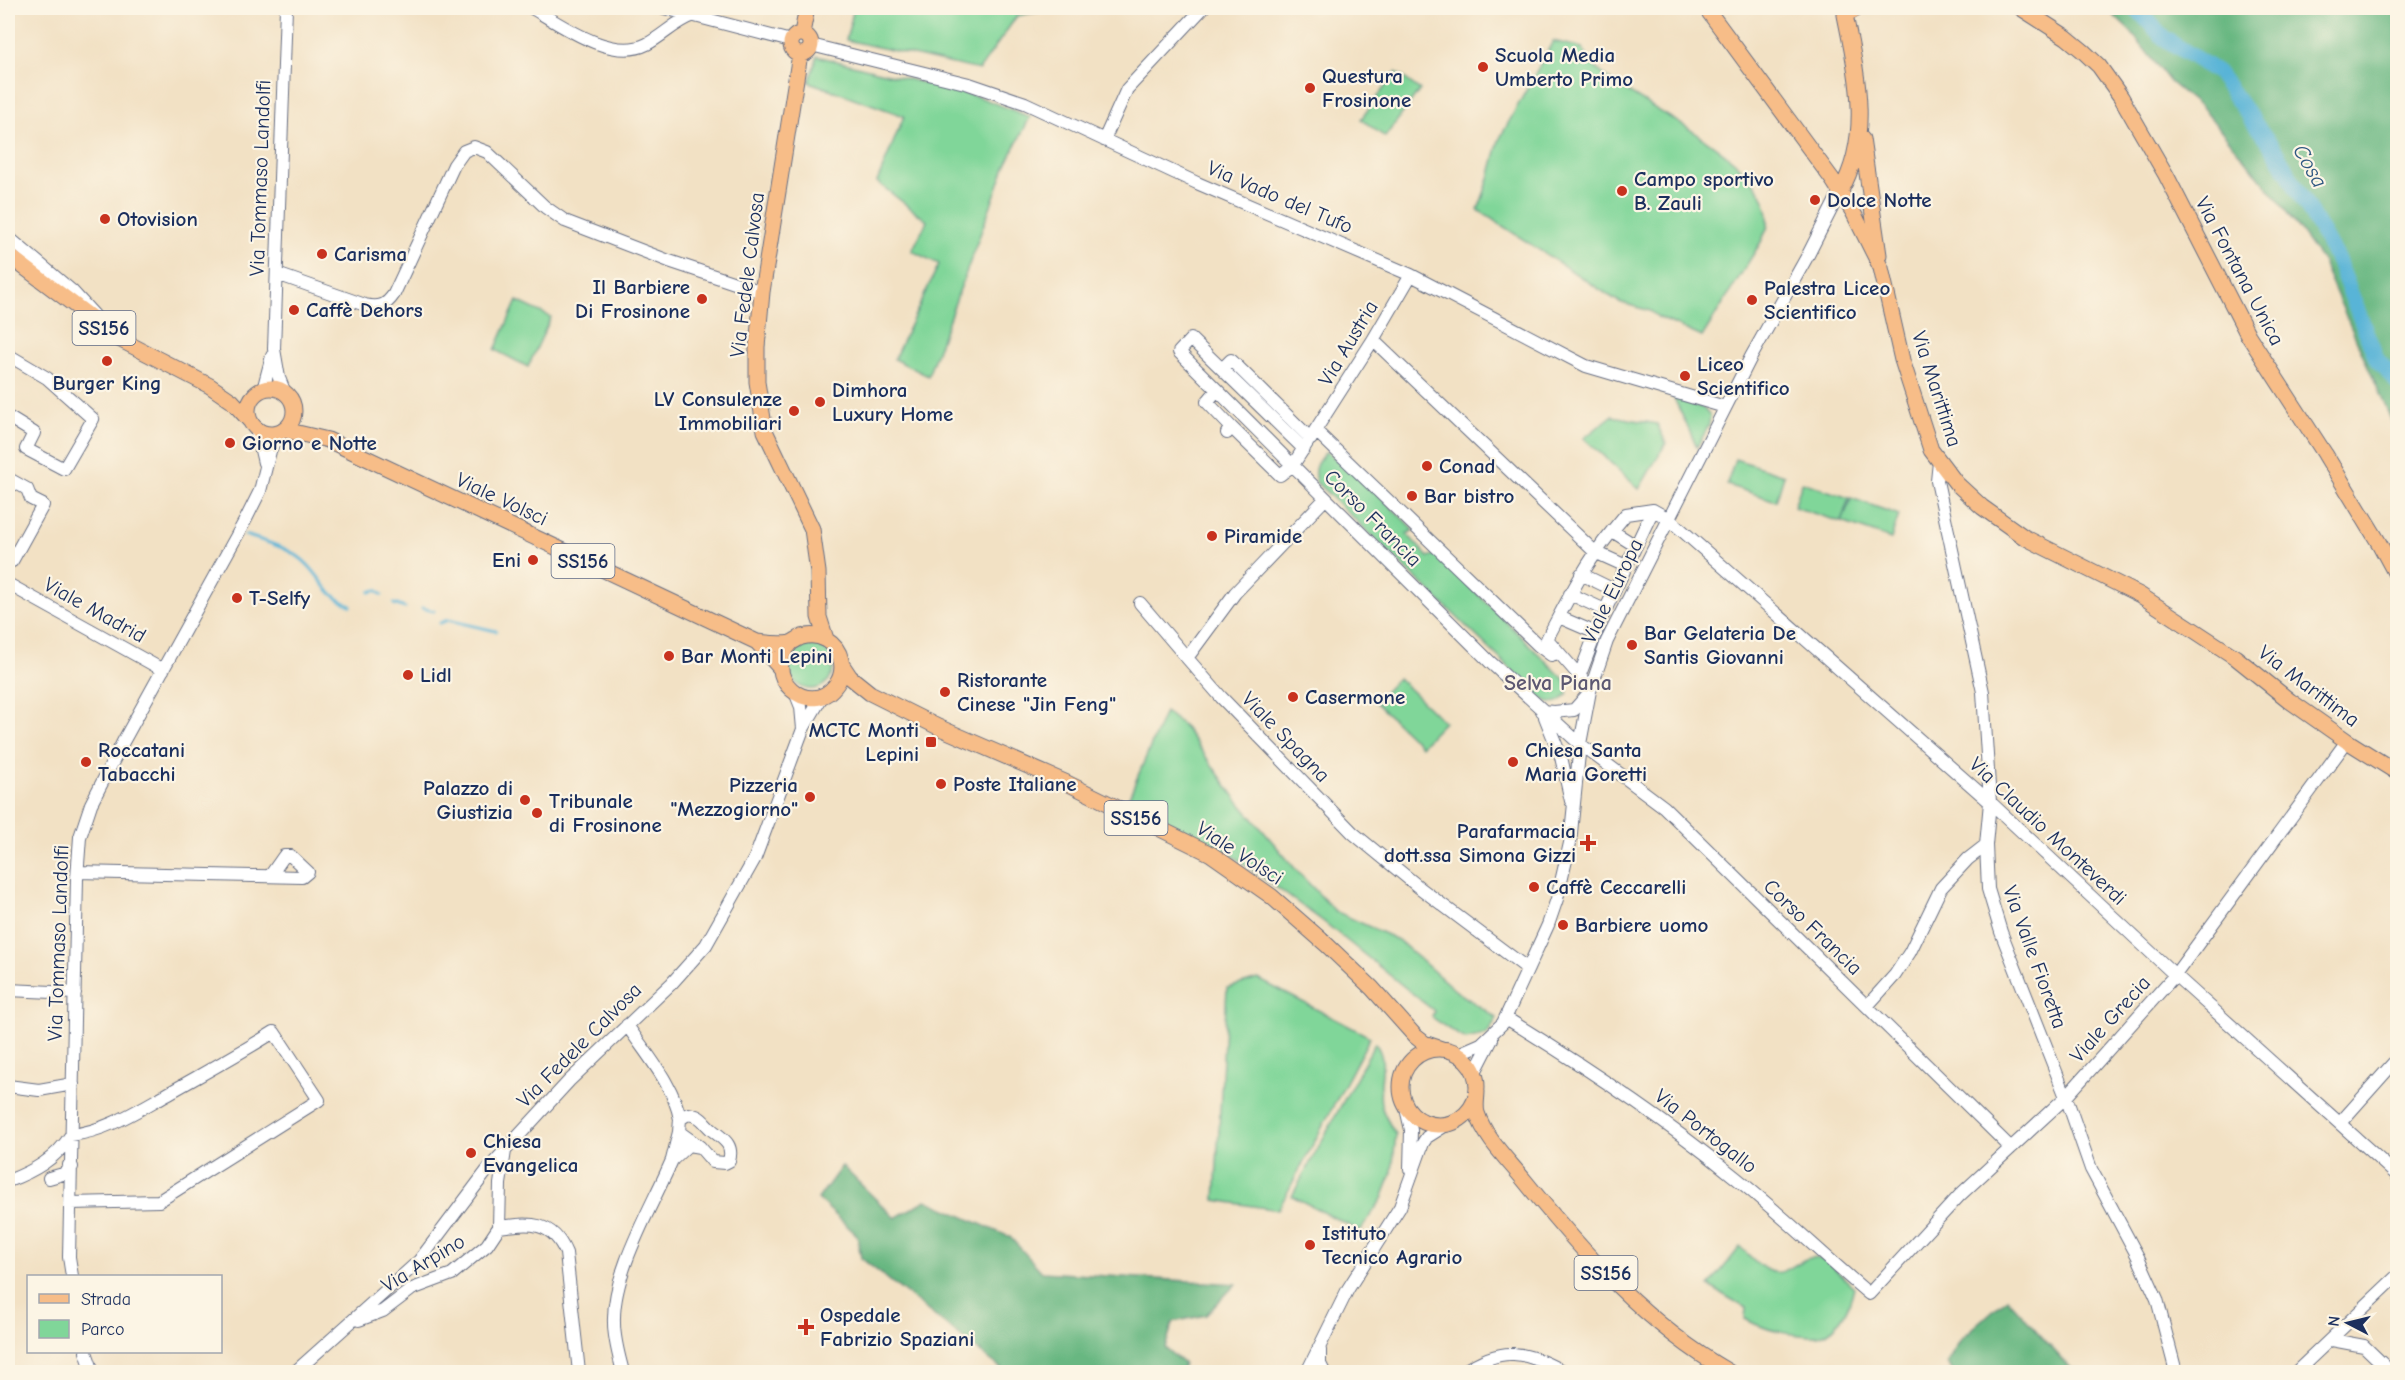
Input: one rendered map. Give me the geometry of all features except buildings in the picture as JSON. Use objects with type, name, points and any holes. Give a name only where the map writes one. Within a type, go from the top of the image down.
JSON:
[{"type":"main road","name":"Via Fedele Calvosa","points":[[807,8],[762,292],[757,347],[759,407],[774,453],[812,530],[818,572],[820,623],[826,639]]},
{"type":"main road","name":"Via Marittima","points":[[1706,8],[1853,212],[1881,268],[1902,360],[1931,450],[1964,492],[2024,537],[2140,595],[2235,657],[2290,701],[2397,773]]},
{"type":"main road","name":"Via Fontana Unica","points":[[2021,8],[2066,37],[2083,51],[2099,66],[2121,97],[2166,175],[2248,335],[2325,454],[2379,543],[2397,578]]},
{"type":"main road","points":[[1848,10],[1858,80],[1861,128],[1881,268]]},
{"type":"main road","points":[[1840,192],[1853,163],[1861,128]]},
{"type":"main road","name":"SS156","points":[[8,257],[121,340],[210,386],[240,408],[254,426]]},
{"type":"main road","name":"SS156","points":[[210,386],[230,391],[259,392],[270,388],[290,399]]},
{"type":"main road","points":[[254,426],[248,410],[259,392]]},
{"type":"main road","points":[[282,432],[293,419],[290,399]]},
{"type":"main road","name":"Viale Volsci","points":[[290,399],[306,422],[328,440],[757,642],[781,669]]},
{"type":"main road","name":"Viale Volsci","points":[[254,426],[267,434],[282,432],[328,440]]},
{"type":"main road","name":"Via Fedele Calvosa","points":[[795,641],[811,620],[818,598]]},
{"type":"main road","name":"SS156","points":[[795,641],[815,636],[826,639],[837,649],[842,665]]},
{"type":"main road","points":[[781,669],[782,658],[795,641]]},
{"type":"main road","name":"Viale Volsci","points":[[757,642],[795,641]]},
{"type":"main road","points":[[827,693],[839,679],[842,665]]},
{"type":"main road","name":"Viale Volsci","points":[[842,665],[850,677],[870,693],[938,727],[1067,783],[1211,854],[1271,896],[1327,945],[1372,988],[1401,1022]]},
{"type":"main road","name":"SS156","points":[[781,669],[784,680],[795,692],[809,697],[827,693]]},
{"type":"main road","name":"Viale Volsci","points":[[827,693],[870,693]]},
{"type":"main road","name":"SS156","points":[[1401,1022],[1424,1042],[1458,1054],[1465,1059],[1475,1072],[1478,1091],[1476,1111],[1502,1153],[1574,1241],[1642,1308],[1677,1337],[1729,1372]]},
{"type":"main road","name":"SS156","points":[[1401,1022],[1410,1050],[1409,1063],[1401,1083],[1405,1104],[1415,1117],[1430,1125],[1452,1123],[1473,1126],[1502,1153]]},
{"type":"main road","points":[[1409,1063],[1424,1052],[1442,1049]]},
{"type":"main road","points":[[1452,1123],[1472,1108],[1478,1091]]},
{"type":"street","name":"Via Tommaso Landolfi","points":[[286,8],[274,349],[279,378],[290,399]]},
{"type":"street","points":[[532,8],[586,38],[626,48],[646,45],[682,19],[694,15]]},
{"type":"street","name":"Via Vado del Tufo","points":[[664,8],[969,84],[1025,103],[1197,183],[1411,275],[1586,366],[1725,407]]},
{"type":"street","points":[[1104,140],[1127,88],[1203,8]]},
{"type":"street","points":[[277,274],[365,304],[378,307],[385,304],[394,294],[454,165],[464,151],[474,147],[487,152],[545,207],[565,221],[669,261],[762,292]]},
{"type":"street","name":"Viale Europa","points":[[1495,1033],[1506,1018],[1548,926],[1557,899],[1574,817],[1581,744],[1591,689],[1607,640],[1725,407],[1840,192]]},
{"type":"street","points":[[8,237],[72,291],[102,326]]},
{"type":"street","name":"Via Austria","points":[[1293,465],[1373,340],[1411,275]]},
{"type":"street","name":"Corso Francia","points":[[1310,440],[1222,369],[1191,339],[1179,352],[1325,499],[1542,711],[1581,744],[1664,807],[2011,1148]]},
{"type":"street","points":[[1373,340],[1595,552],[1626,566]]},
{"type":"street","name":"Via Tommaso Landolfi","points":[[259,392],[274,349]]},
{"type":"street","points":[[8,356],[47,378],[93,419],[64,469],[26,449],[34,433],[8,417]]},
{"type":"street","points":[[1217,390],[1207,402],[1229,430],[1280,475],[1293,465]]},
{"type":"street","name":"Via Tommaso Landolfi","points":[[254,426],[263,455],[264,476]]},
{"type":"street","name":"Via Tommaso Landolfi","points":[[72,1275],[69,1257],[71,1135],[80,837],[91,804],[255,500],[270,451],[282,432]]},
{"type":"street","points":[[1310,440],[1539,646],[1551,655],[1558,653]]},
{"type":"street","name":"Via Valle Fioretta","points":[[1939,462],[1937,481],[1983,692],[1990,802],[1986,845],[1988,889],[2001,932],[2066,1097],[2091,1169],[2138,1257],[2157,1299],[2176,1372]]},
{"type":"street","points":[[8,481],[9,479],[27,489],[31,499],[43,505],[12,561],[8,558]]},
{"type":"street","points":[[1187,658],[1235,593],[1325,499]]},
{"type":"street","points":[[1579,677],[1605,610],[1653,510]]},
{"type":"street","points":[[1542,711],[1574,710],[1591,689],[1547,639],[1581,574],[1612,531],[1626,514],[1653,510]]},
{"type":"street","name":"Via Claudio Monteverdi","points":[[1653,510],[1669,519],[1990,802],[2175,975],[2397,1176]]},
{"type":"street","points":[[1612,531],[1636,546]]},
{"type":"street","points":[[1581,574],[1614,590]]},
{"type":"street","name":"Viale Madrid","points":[[8,584],[163,670]]},
{"type":"street","points":[[1570,594],[1605,610]]},
{"type":"street","name":"Viale Spagna","points":[[1140,603],[1221,697],[1353,833],[1420,888],[1528,969]]},
{"type":"street","points":[[1559,616],[1596,633]]},
{"type":"street","points":[[795,692],[801,707],[804,729]]},
{"type":"street","name":"Via Fedele Calvosa","points":[[295,1372],[419,1261],[489,1168],[569,1081],[672,983],[710,938],[757,855],[804,729],[827,693]]},
{"type":"street","points":[[1542,711],[1551,728],[1561,757],[1574,817]]},
{"type":"street","name":"Viale Grecia","points":[[1869,1294],[1960,1195],[2066,1097],[2175,975],[2347,741]]},
{"type":"street","points":[[1868,1005],[1910,952],[1941,888],[1968,859],[1986,845]]},
{"type":"street","points":[[78,872],[270,876]]},
{"type":"street","points":[[8,990],[75,993]]},
{"type":"street","name":"Via Portogallo","points":[[1506,1018],[1579,1063],[1662,1120],[1730,1173],[1869,1294]]},
{"type":"street","points":[[623,1372],[616,1346],[615,1302],[621,1277],[672,1160],[680,1125],[678,1107],[669,1089],[627,1025]]},
{"type":"street","points":[[8,1181],[48,1161],[66,1144],[71,1135],[90,1133],[119,1120],[216,1068],[274,1032],[319,1100],[159,1201],[70,1199],[49,1178]]},
{"type":"street","points":[[1458,1054],[1469,1050],[1495,1033]]},
{"type":"street","points":[[1475,1072],[1495,1033]]},
{"type":"street","points":[[2340,1123],[2397,1058]]},
{"type":"street","points":[[8,1086],[39,1090],[73,1084]]},
{"type":"street","points":[[669,1089],[726,1140],[730,1151],[729,1161],[713,1162],[680,1125]]},
{"type":"street","points":[[1405,1104],[1411,1130],[1409,1179]]},
{"type":"street","points":[[680,1125],[688,1114],[699,1116]]},
{"type":"street","points":[[1307,1372],[1348,1289],[1400,1207],[1427,1137],[1452,1123]]},
{"type":"street","points":[[672,1160],[688,1145],[700,1147]]},
{"type":"street","points":[[505,1151],[500,1184],[499,1227],[537,1225],[550,1230],[560,1239],[567,1261],[579,1372]]},
{"type":"street","points":[[28,1173],[49,1178],[63,1174],[72,1167],[64,1160],[48,1161]]},
{"type":"street","name":"Via Arpino","points":[[354,1321],[367,1319],[383,1311],[412,1289],[452,1274],[488,1245],[499,1227]]},
{"type":"street","points":[[2296,1372],[2332,1340],[2397,1275]]},
{"type":"street","points":[[2332,1340],[2364,1346],[2391,1372]]},
{"type":"street","points":[[1321,1343],[1320,1364],[1323,1372]]},
{"type":"street","points":[[86,1353],[93,1372]]},
{"type":"street","points":[[1463,1372],[1478,1362],[1505,1353],[1531,1357],[1564,1372]]},
{"type":"green space","points":[[854,8],[1057,8],[1017,16],[979,70],[846,40]]},
{"type":"green space","points":[[2106,8],[2397,8],[2397,433],[2322,261],[2275,196],[2205,111],[2170,82],[2131,32]]},
{"type":"green space","name":"Campo sportivo B. Zauli","points":[[1553,41],[1582,48],[1596,68],[1618,85],[1701,137],[1728,157],[1750,178],[1764,200],[1768,225],[1765,234],[1702,337],[1650,311],[1619,302],[1478,210],[1499,140]]},
{"type":"green space","points":[[817,56],[979,97],[1030,117],[1005,167],[928,376],[894,359],[939,264],[912,251],[927,221],[877,182],[904,116],[809,82]]},
{"type":"green space","points":[[1396,72],[1420,90],[1385,137],[1361,119]]},
{"type":"green space","points":[[517,301],[551,317],[528,367],[495,350]]},
{"type":"green space","points":[[1674,398],[1703,408],[1710,416],[1709,425],[1697,447]]},
{"type":"green space","points":[[1612,416],[1657,424],[1666,443],[1639,489],[1584,438]]},
{"type":"green space","points":[[1326,452],[1357,473],[1414,530],[1407,534],[1428,557],[1437,554],[1566,681],[1568,693],[1562,699],[1553,703],[1542,699],[1316,482],[1316,466]]},
{"type":"green space","points":[[1735,459],[1784,475],[1776,501],[1727,485]]},
{"type":"green space","points":[[1802,482],[1849,498],[1841,522],[1794,507]]},
{"type":"green space","points":[[1851,498],[1899,515],[1891,539],[1842,522]]},
{"type":"green space","points":[[811,645],[827,651],[833,667],[827,683],[811,689],[795,683],[789,667],[795,651]]},
{"type":"green space","points":[[1398,678],[1444,722],[1421,746],[1375,702]]},
{"type":"green space","points":[[1165,712],[1183,725],[1237,800],[1298,872],[1335,911],[1398,940],[1456,991],[1497,1018],[1487,1034],[1466,1039],[1447,1028],[1432,1017],[1434,1011],[1324,922],[1225,850],[1127,802]]},
{"type":"green space","points":[[1258,979],[1370,1037],[1278,1210],[1215,1200],[1227,988]]},
{"type":"green space","points":[[1375,1043],[1382,1057],[1381,1104],[1396,1134],[1392,1172],[1382,1199],[1360,1231],[1292,1196]]},
{"type":"green space","points":[[842,1166],[895,1218],[926,1200],[1010,1237],[1042,1272],[1236,1284],[1206,1315],[1173,1322],[1165,1348],[1184,1364],[1181,1372],[1002,1372],[1002,1369],[861,1258],[857,1235],[818,1199]]},
{"type":"green space","points":[[1740,1247],[1760,1265],[1773,1272],[1785,1271],[1814,1257],[1830,1264],[1854,1287],[1847,1309],[1839,1322],[1828,1332],[1811,1336],[1774,1331],[1745,1319],[1746,1308],[1709,1286]]},
{"type":"green space","points":[[2007,1298],[2070,1368],[2082,1372],[1954,1372],[1947,1363],[1961,1339]]},
{"type":"waterway","name":"Cosa","points":[[2136,8],[2164,38],[2217,72],[2276,152],[2338,261],[2377,360],[2398,383]]},
{"type":"waterway","points":[[245,535],[278,546],[302,559],[335,597],[351,606]]},
{"type":"waterway","points":[[370,592],[376,590],[382,595]]},
{"type":"waterway","points":[[394,604],[405,608]]},
{"type":"waterway","points":[[422,608],[434,611]]},
{"type":"waterway","points":[[440,623],[448,620],[496,631]]},
{"type":"place","name":"Scuola Media Umberto Primo","points":[[1483,67]]},
{"type":"place","name":"Questura Frosinone","points":[[1310,88]]},
{"type":"place","name":"Campo sportivo B. Zauli","points":[[1622,191]]},
{"type":"place","name":"Dolce Notte","points":[[1815,200]]},
{"type":"place","name":"Otovision","points":[[105,219]]},
{"type":"place","name":"Carisma","points":[[322,254]]},
{"type":"place","name":"Il Barbiere Di Frosinone","points":[[702,299]]},
{"type":"place","name":"Palestra Liceo Scientifico","points":[[1752,300]]},
{"type":"place","name":"Caffè Dehors","points":[[294,310]]},
{"type":"place","name":"Burger King","points":[[107,361]]},
{"type":"place","name":"Liceo Scientifico","points":[[1685,376]]},
{"type":"place","name":"Dimhora Luxury Home","points":[[820,402]]},
{"type":"place","name":"LV Consulenze Immobiliari","points":[[794,411]]},
{"type":"place","name":"Giorno e Notte","points":[[230,443]]},
{"type":"place","name":"Conad","points":[[1427,466]]},
{"type":"place","name":"Bar bistro","points":[[1412,496]]},
{"type":"place","name":"Piramide","points":[[1212,536]]},
{"type":"place","name":"Eni","points":[[533,560]]},
{"type":"place","name":"T-Selfy","points":[[237,598]]},
{"type":"place","name":"Bar Gelateria De Santis Giovanni","points":[[1632,645]]},
{"type":"place","name":"Bar Monti Lepini","points":[[669,656]]},
{"type":"place","name":"Lidl","points":[[408,675]]},
{"type":"place","name":"Ristorante Cinese \"Jin Feng\"","points":[[945,692]]},
{"type":"place","name":"Casermone","points":[[1293,697]]},
{"type":"place","name":"MCTC Monti Lepini","points":[[931,742]]},
{"type":"place","name":"Roccatani Tabacchi","points":[[86,762]]},
{"type":"place","name":"Chiesa Santa Maria Goretti","points":[[1513,762]]},
{"type":"place","name":"Poste Italiane","points":[[941,784]]},
{"type":"place","name":"Pizzeria \"Mezzogiorno\"","points":[[810,797]]},
{"type":"place","name":"Palazzo di Giustizia","points":[[525,800]]},
{"type":"place","name":"Tribunale di Frosinone","points":[[537,813]]},
{"type":"place","name":"Parafarmacia dott.ssa Simona Gizzi","points":[[1588,843]]},
{"type":"place","name":"Caffè Ceccarelli","points":[[1534,887]]},
{"type":"place","name":"Barbiere uomo","points":[[1563,925]]},
{"type":"place","name":"Chiesa Evangelica","points":[[471,1153]]},
{"type":"place","name":"Istituto Tecnico Agrario","points":[[1310,1245]]},
{"type":"place","name":"Ospedale Fabrizio Spaziani","points":[[806,1327]]},
{"type":"district","name":"Selva Piana","points":[[1558,683]]}]
